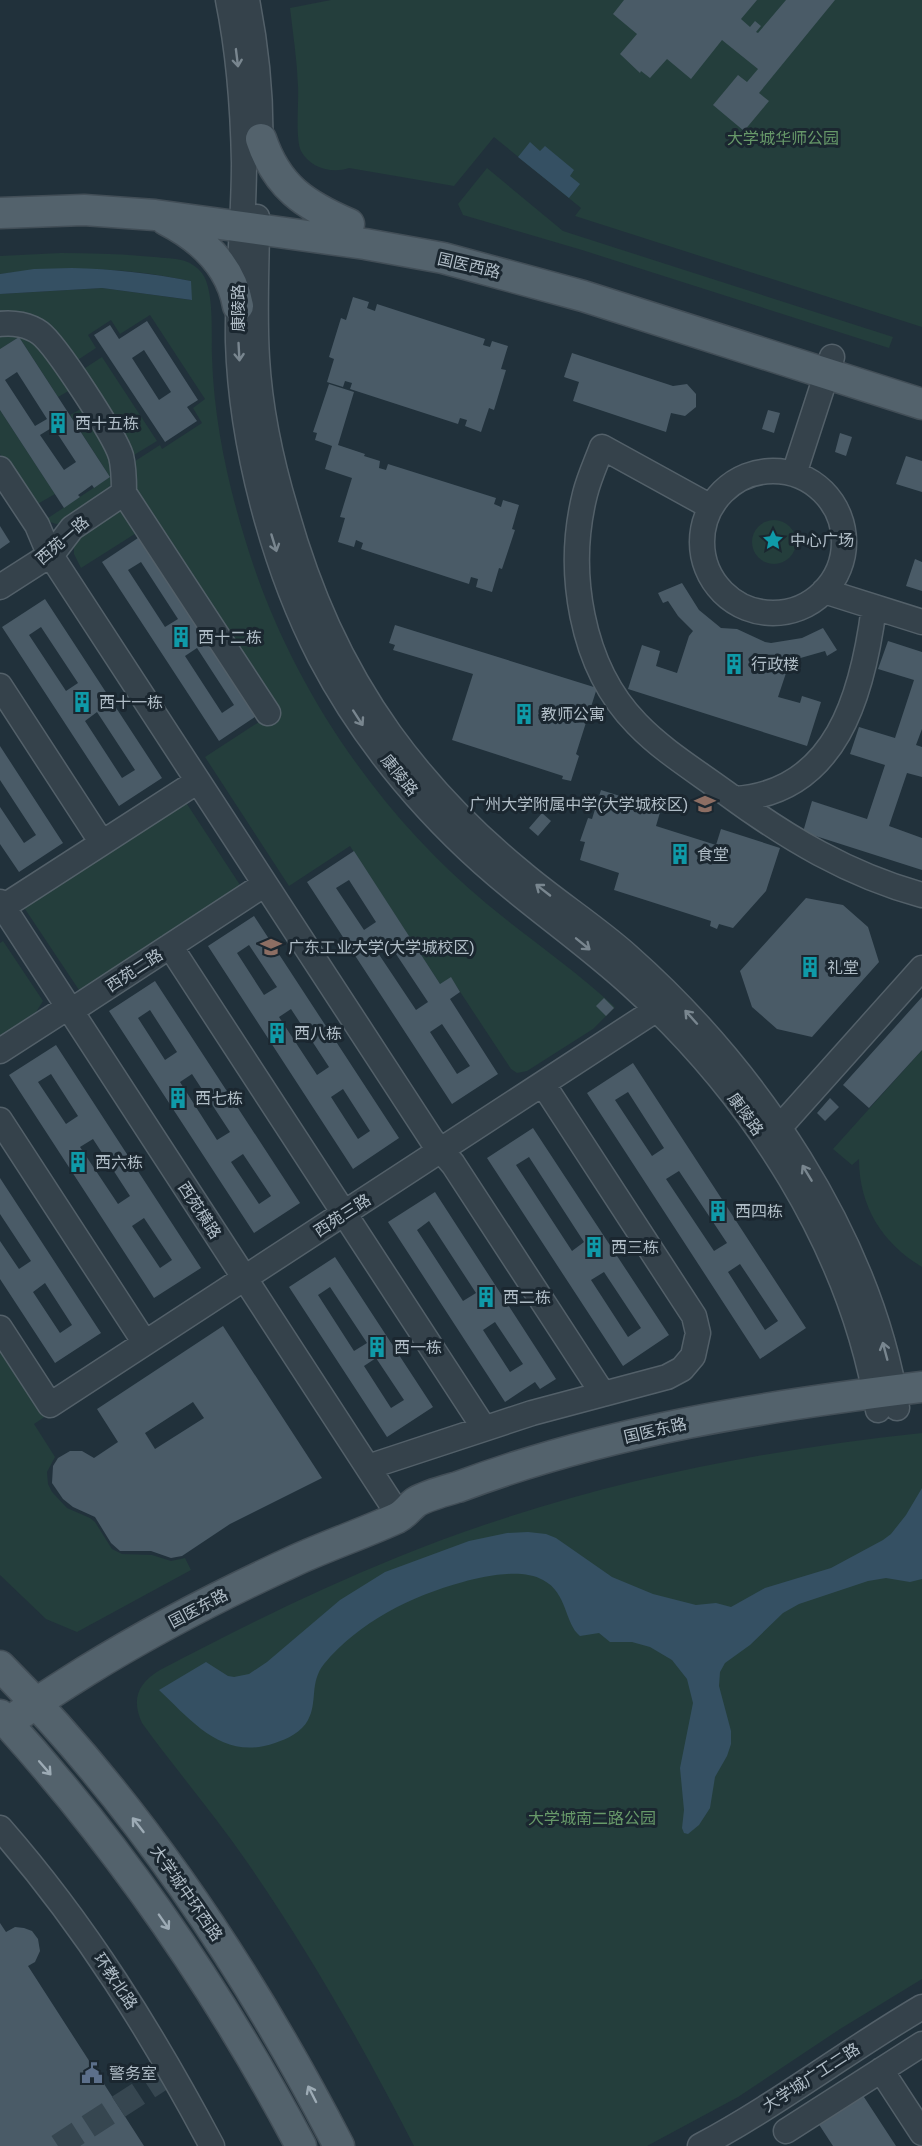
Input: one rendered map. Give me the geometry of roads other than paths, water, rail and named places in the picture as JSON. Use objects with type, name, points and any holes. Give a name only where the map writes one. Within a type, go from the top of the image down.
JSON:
[{"type":"main road","points":[[261,139],[271,166],[292,192],[312,206],[349,224]]},
{"type":"main road","name":"国医西路","points":[[0,197],[104,194],[141,196],[474,265],[829,365],[922,385]]},
{"type":"main road","name":"国医西路","points":[[0,213],[84,210],[349,224],[475,247],[521,259],[829,365],[922,404]]},
{"type":"main road","points":[[155,215],[189,234],[213,255],[230,278],[238,306]]},
{"type":"main road","name":"国医东路","points":[[4,1719],[36,1703],[124,1648],[206,1602],[400,1516],[416,1503],[460,1485],[599,1443],[720,1416],[898,1399]]},
{"type":"main road","name":"大学城中环西路","points":[[0,1666],[36,1703],[124,1808],[214,1930],[280,2035],[339,2146]]},
{"type":"main road","points":[[4,1719],[71,1797],[154,1907],[216,1998],[301,2146]]},
{"type":"street","name":"康陵路","points":[[228,0],[241,86],[244,168],[257,358],[265,428],[278,485],[303,569],[320,611],[351,672],[392,736],[436,792],[520,872],[595,928],[656,982],[733,1066],[779,1128],[824,1202],[857,1273],[881,1334],[898,1399]]},
{"type":"street","name":"康陵路","points":[[247,0],[252,26],[261,139],[238,306],[240,374],[256,473],[271,532],[290,592],[321,659],[372,739],[399,776],[430,811],[468,850],[510,887],[612,968],[657,1009],[687,1040],[736,1099],[805,1204],[840,1279],[865,1348],[898,1399]]},
{"type":"street","points":[[0,324],[17,324],[36,331],[55,349],[115,441],[122,462],[124,493],[268,713]]},
{"type":"street","points":[[794,474],[829,365]]},
{"type":"street","points":[[711,507],[602,447],[589,481],[583,507],[578,540],[577,576],[582,612],[592,649],[615,698],[630,717],[651,737],[779,831],[836,864],[874,880],[922,895]]},
{"type":"street","points":[[0,469],[37,525],[50,555],[428,1134],[453,1164],[603,1394]]},
{"type":"street","points":[[775,471],[794,474],[808,480],[827,496],[835,508],[842,527],[844,542],[836,575],[824,591],[804,605],[777,613],[754,610],[732,600],[716,583],[704,556],[703,529],[711,507],[725,489],[748,475],[775,471]]},
{"type":"street","name":"西苑一路","points":[[0,588],[50,555],[72,528],[124,493]]},
{"type":"street","points":[[824,591],[922,622]]},
{"type":"street","points":[[734,799],[759,796],[786,786],[818,762],[833,744],[844,724],[860,681],[869,644],[874,607]]},
{"type":"street","points":[[0,686],[102,843]]},
{"type":"street","points":[[2,905],[198,781]]},
{"type":"street","name":"西苑二路","points":[[0,1051],[57,1014],[80,1005],[265,884]]},
{"type":"street","name":"西苑横路","points":[[2,905],[400,1516]]},
{"type":"street","points":[[170,946],[484,1428]]},
{"type":"street","points":[[779,1128],[922,968]]},
{"type":"street","name":"西苑三路","points":[[0,1328],[50,1405],[657,1009]]},
{"type":"street","points":[[368,1467],[484,1428],[661,1380],[682,1369],[693,1356],[697,1341],[697,1326],[691,1311],[543,1084]]},
{"type":"street","points":[[0,1120],[145,1343]]},
{"type":"street","name":"环教北路","points":[[0,1828],[48,1887],[114,1977],[156,2043],[212,2146]]},
{"type":"street","name":"大学城广工二路","points":[[700,2146],[922,2007]]},
{"type":"street","points":[[770,2104],[786,2140],[881,2070],[922,2044]]},
{"type":"street","points":[[881,2070],[922,2133]]},
{"type":"water","points":[[530,142],[540,151],[545,146],[574,170],[570,176],[580,184],[569,198],[518,157]]},
{"type":"water","points":[[72,268],[132,272],[191,281],[192,300],[102,288],[0,294],[0,274],[34,269]]},
{"type":"water","points":[[922,1488],[922,1579],[910,1582],[886,1578],[868,1581],[799,1604],[783,1613],[750,1645],[725,1663],[720,1672],[719,1686],[731,1731],[731,1744],[715,1777],[710,1808],[699,1825],[688,1834],[684,1833],[682,1828],[684,1810],[680,1768],[693,1703],[687,1679],[672,1660],[650,1647],[632,1642],[610,1642],[599,1633],[580,1636],[571,1624],[557,1592],[543,1580],[534,1576],[503,1574],[482,1577],[424,1595],[387,1612],[353,1635],[324,1664],[319,1671],[313,1706],[305,1724],[294,1735],[275,1743],[256,1747],[240,1747],[224,1743],[197,1726],[159,1690],[206,1662],[228,1676],[249,1674],[267,1662],[340,1600],[385,1572],[469,1541],[507,1533],[528,1532],[546,1534],[556,1538],[612,1577],[653,1594],[696,1605],[716,1603],[731,1607],[765,1588],[831,1568],[883,1540],[891,1534],[906,1515]]},
{"type":"tunnel","points":[[58,2146],[172,2072]]},
{"type":"place","name":"西十五栋","points":[[58,423]]},
{"type":"place","name":"中心广场","points":[[773,540]]},
{"type":"place","name":"西十二栋","points":[[181,637]]},
{"type":"place","name":"行政楼","points":[[734,664]]},
{"type":"place","name":"西十一栋","points":[[82,702]]},
{"type":"place","name":"教师公寓","points":[[524,714]]},
{"type":"place","name":"广州大学附属中学(大学城校区)","points":[[705,804]]},
{"type":"place","name":"食堂","points":[[680,854]]},
{"type":"place","name":"广东工业大学(大学城校区)","points":[[271,947]]},
{"type":"place","name":"礼堂","points":[[810,967]]},
{"type":"place","name":"西八栋","points":[[277,1033]]},
{"type":"place","name":"西七栋","points":[[178,1098]]},
{"type":"place","name":"西六栋","points":[[78,1162]]},
{"type":"place","name":"西四栋","points":[[718,1211]]},
{"type":"place","name":"西三栋","points":[[594,1247]]},
{"type":"place","name":"西二栋","points":[[486,1297]]},
{"type":"place","name":"西一栋","points":[[377,1347]]},
{"type":"place","name":"警务室","points":[[92,2073]]},
{"type":"park label","name":"大学城华师公园","points":[[783,138]]},
{"type":"park label","name":"大学城南二路公园","points":[[592,1818]]}]
